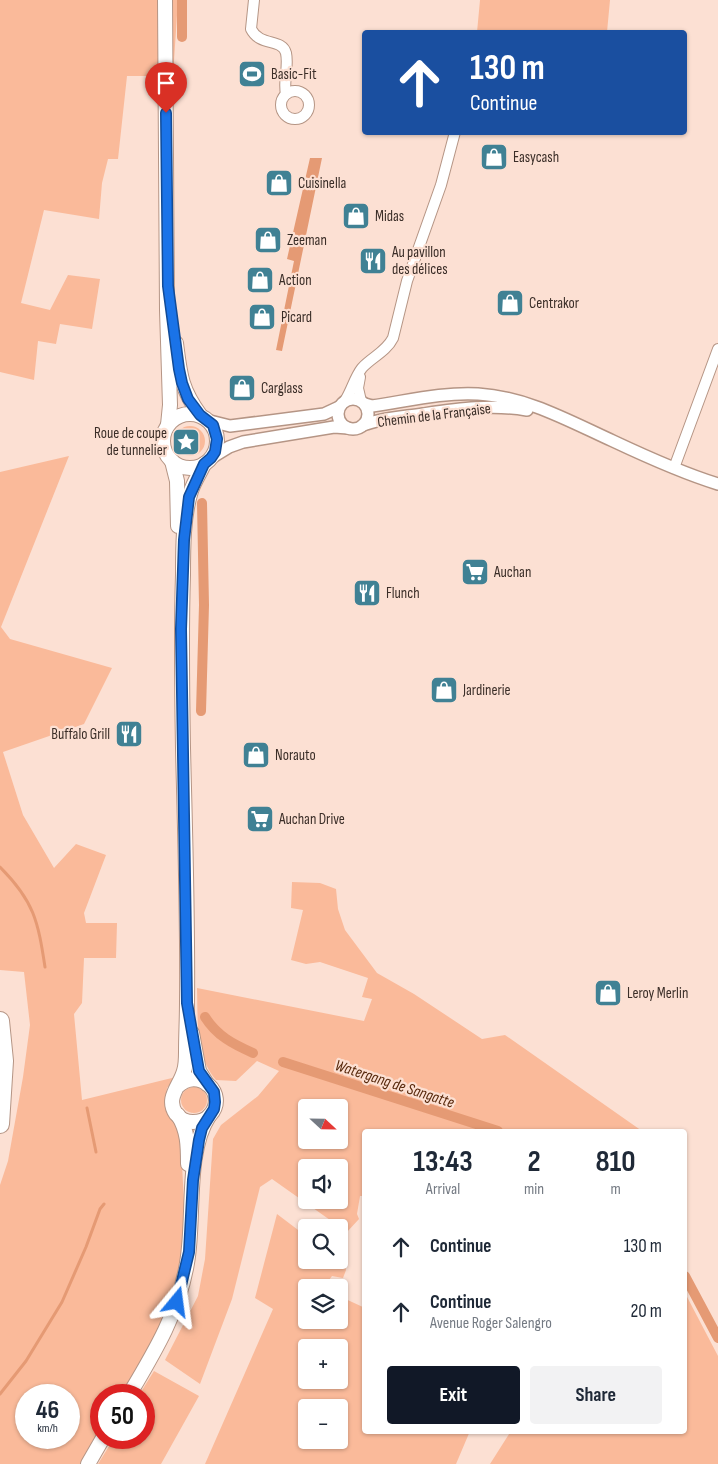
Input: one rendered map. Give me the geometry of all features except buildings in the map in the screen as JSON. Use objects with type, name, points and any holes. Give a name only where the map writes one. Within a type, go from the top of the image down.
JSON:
[{"type":"highway","points":[[0,1021],[4,1061],[0,1124]]},
{"type":"main road","points":[[165,0],[170,405],[168,425],[163,436],[163,445],[166,454],[172,461],[186,468],[196,467],[208,461]]},
{"type":"main road","points":[[168,286],[182,383],[188,399],[215,430],[217,439],[217,447],[191,492],[188,504],[183,555],[181,629]]},
{"type":"main road","points":[[168,425],[182,414],[190,413],[205,418]]},
{"type":"main road","points":[[135,1384],[161,1340],[177,1302],[188,1262],[191,1235],[188,1141],[185,1128],[177,1115],[172,1101],[185,1066],[187,1003],[181,629],[177,553],[178,492],[176,470],[172,461]]},
{"type":"main road","points":[[187,1003],[198,1067],[214,1092],[215,1098],[215,1106],[202,1128],[199,1140],[191,1204]]},
{"type":"main road","points":[[177,1087],[186,1080],[193,1079],[201,1080],[208,1084]]},
{"type":"main road","points":[[177,1115],[184,1120],[195,1122],[209,1116]]},
{"type":"main road","points":[[88,1464],[97,1449]]},
{"type":"street","points":[[254,0],[251,30],[259,40],[276,43],[284,50],[286,57],[284,84],[286,94]]},
{"type":"street","points":[[348,428],[343,426],[338,420],[337,413],[357,375],[363,367],[389,345],[395,334],[407,281],[441,185],[454,135]]},
{"type":"street","points":[[674,468],[718,349]]},
{"type":"street","points":[[208,461],[229,447],[243,442],[334,427],[354,429],[363,425],[368,415],[358,388],[363,367]]},
{"type":"street","name":"Chemin de la Française","points":[[363,403],[372,406],[458,394],[478,394],[522,402],[564,418],[674,468],[718,484]]},
{"type":"street","points":[[205,418],[230,426],[324,414],[342,403],[356,398],[363,403]]},
{"type":"street","name":"Chemin de la Française","points":[[363,425],[410,416],[494,407],[525,409],[564,418]]},
{"type":"shaded area","points":[[0,0],[178,0],[173,76],[127,76],[118,159],[108,159],[102,183],[99,219],[44,210],[21,303],[50,310],[68,275],[100,279],[92,329],[60,324],[56,344],[38,341],[34,380],[0,372]]},
{"type":"shaded area","points":[[480,0],[610,0],[607,30],[477,30]]},
{"type":"shaded area","points":[[310,158],[322,158],[282,351],[276,350],[294,261],[287,259]]},
{"type":"shaded area","points":[[190,426],[201,430],[205,441],[201,452],[190,456],[179,452],[175,441],[179,430]]},
{"type":"shaded area","points":[[69,456],[1,627],[10,639],[112,668],[84,724],[3,752],[23,815],[54,868],[76,844],[106,855],[84,913],[86,923],[117,923],[116,958],[84,958],[82,1003],[74,1014],[82,1100],[176,1077],[167,1088],[165,1100],[168,1114],[180,1127],[185,1221],[180,1267],[170,1302],[150,1346],[128,1384],[90,1384],[90,1447],[80,1464],[0,1464],[0,1185],[8,1161],[30,1025],[24,972],[0,970],[0,472]]},
{"type":"shaded area","points":[[292,882],[320,883],[336,889],[338,909],[345,930],[377,973],[414,994],[482,1039],[505,1035],[639,1129],[362,1129],[362,1196],[360,1196],[357,1214],[359,1219],[348,1231],[348,1219],[329,1219],[314,1209],[348,1209],[348,1159],[298,1159],[298,1197],[272,1179],[260,1187],[232,1299],[200,1384],[165,1360],[198,1296],[205,1259],[213,1139],[221,1125],[258,1096],[279,1071],[257,1061],[236,1081],[216,1080],[204,1060],[201,1049],[197,988],[364,1021],[372,999],[362,997],[368,978],[320,962],[306,964],[291,960],[303,910],[291,908]]},
{"type":"shaded area","points":[[194,1087],[203,1091],[207,1100],[203,1109],[194,1113],[185,1109],[181,1100],[185,1091]]},
{"type":"shaded area","points":[[277,1214],[298,1230],[298,1269],[346,1270],[343,1278],[332,1276],[330,1279],[298,1279],[298,1329],[348,1329],[348,1300],[362,1307],[362,1434],[469,1434],[456,1464],[205,1464],[273,1309],[255,1298]]},
{"type":"shaded area","points":[[687,1297],[718,1356],[718,1464],[490,1464],[509,1434],[687,1434]]},
{"type":"shaded area","points":[[154,1371],[199,1396],[161,1464],[98,1464],[107,1449],[155,1449],[155,1384],[146,1384]]},
{"type":"waterway","points":[[182,0],[182,37]]},
{"type":"waterway","points":[[201,711],[204,605],[202,503]]},
{"type":"waterway","points":[[0,867],[20,890],[33,912],[40,937],[45,967]]},
{"type":"waterway","points":[[205,1017],[226,1039],[253,1053]]},
{"type":"waterway","name":"Watergang de Sangatte","points":[[283,1062],[492,1129]]},
{"type":"waterway","points":[[87,1108],[96,1152]]},
{"type":"waterway","points":[[0,1394],[26,1361],[62,1302],[100,1209],[104,1204]]},
{"type":"waterway","name":"Watergang de Sangatte","points":[[687,1280],[718,1338]]},
{"type":"place","name":"Basic-Fit","points":[[252,74]]},
{"type":"place","name":"Easycash","points":[[494,157]]},
{"type":"place","name":"Cuisinella","points":[[279,183]]},
{"type":"place","name":"Midas","points":[[356,216]]},
{"type":"place","name":"Zeeman","points":[[268,240]]},
{"type":"place","name":"Au pavillon des délices","points":[[373,261]]},
{"type":"place","name":"Action","points":[[260,280]]},
{"type":"place","name":"Centrakor","points":[[510,303]]},
{"type":"place","name":"Picard","points":[[262,317]]},
{"type":"place","name":"Carglass","points":[[242,388]]},
{"type":"place","name":"Roue de coupe de tunnelier","points":[[186,442]]},
{"type":"place","name":"Auchan","points":[[475,572]]},
{"type":"place","name":"Flunch","points":[[367,593]]},
{"type":"place","name":"Jardinerie","points":[[444,690]]},
{"type":"place","name":"Buffalo Grill","points":[[129,734]]},
{"type":"place","name":"Norauto","points":[[256,755]]},
{"type":"place","name":"Auchan Drive","points":[[260,819]]},
{"type":"place","name":"Leroy Merlin","points":[[608,993]]},
{"type":"route","points":[[166,113],[168,286],[179,369],[188,399],[200,415],[213,425],[217,439],[215,452],[204,464],[189,497],[184,540],[181,629],[187,1003],[199,1071],[212,1088],[215,1102],[212,1113],[202,1128],[199,1140],[193,1180],[189,1252],[186,1272],[177,1302]]}]
